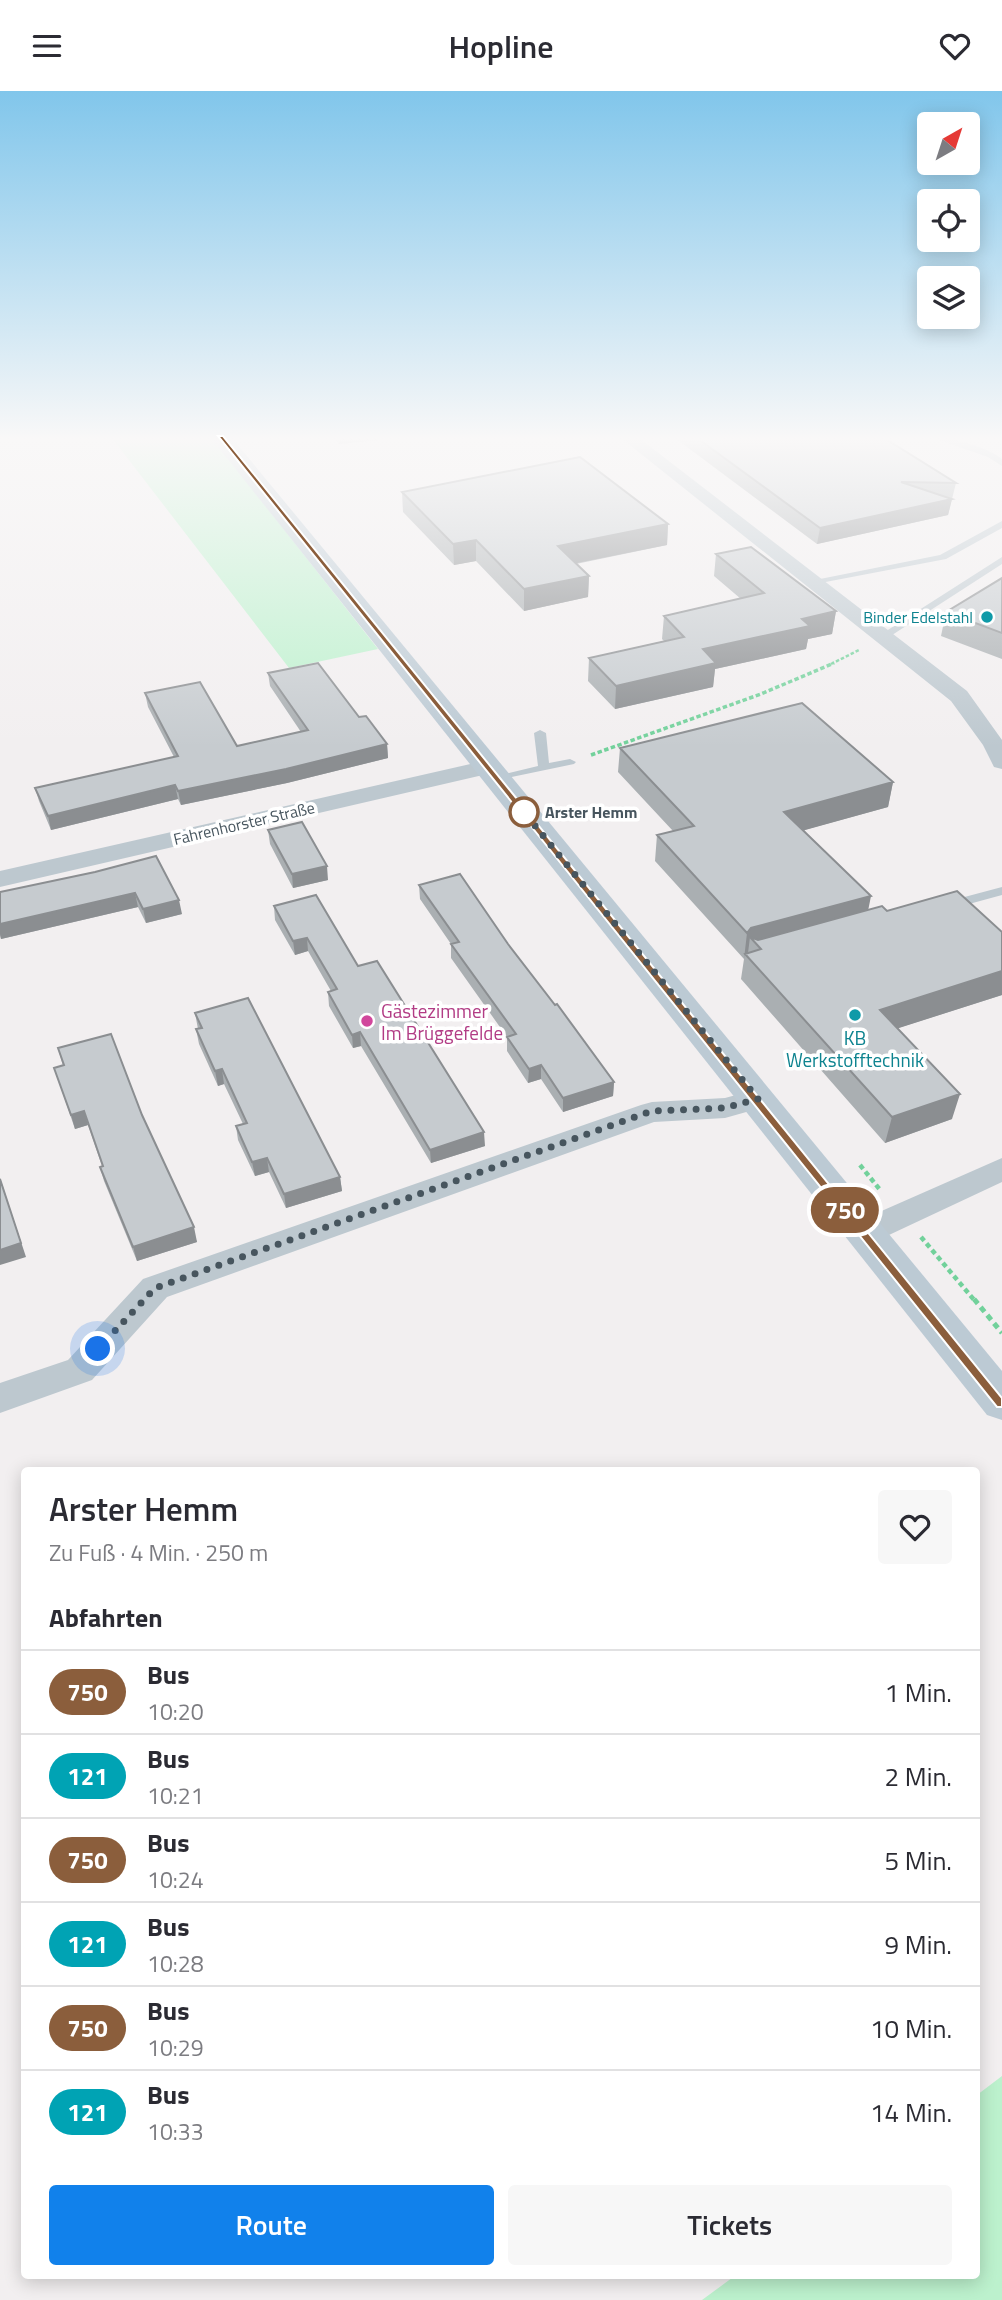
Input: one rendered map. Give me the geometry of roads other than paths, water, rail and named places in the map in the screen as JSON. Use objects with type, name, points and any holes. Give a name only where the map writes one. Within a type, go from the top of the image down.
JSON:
[{"type":"street","points":[[304,541],[1002,1402]]},
{"type":"street","points":[[763,541],[959,696],[994,745],[1002,761]]},
{"type":"street","name":"Fahrenhorster Straße","points":[[0,879],[492,773]]},
{"type":"street","points":[[0,1398],[80,1370],[155,1288],[652,1111],[724,1108],[758,1099]]},
{"type":"street","points":[[863,1233],[1002,1169]]},
{"type":"lane","points":[[815,581],[943,557],[971,541]]},
{"type":"lane","points":[[885,635],[1002,560]]},
{"type":"lane","points":[[540,733],[544,767]]},
{"type":"lane","points":[[492,773],[570,762]]},
{"type":"lane","points":[[936,909],[1002,891]]},
{"type":"place","name":"Binder Edelstahl","points":[[987,617]]},
{"type":"place","name":"Arster Hemm","points":[[524,812]]},
{"type":"place","name":"KB Werkstofftechnik","points":[[855,1015]]},
{"type":"place","name":"Gästezimmer Im Brüggefelde","points":[[367,1021]]}]
